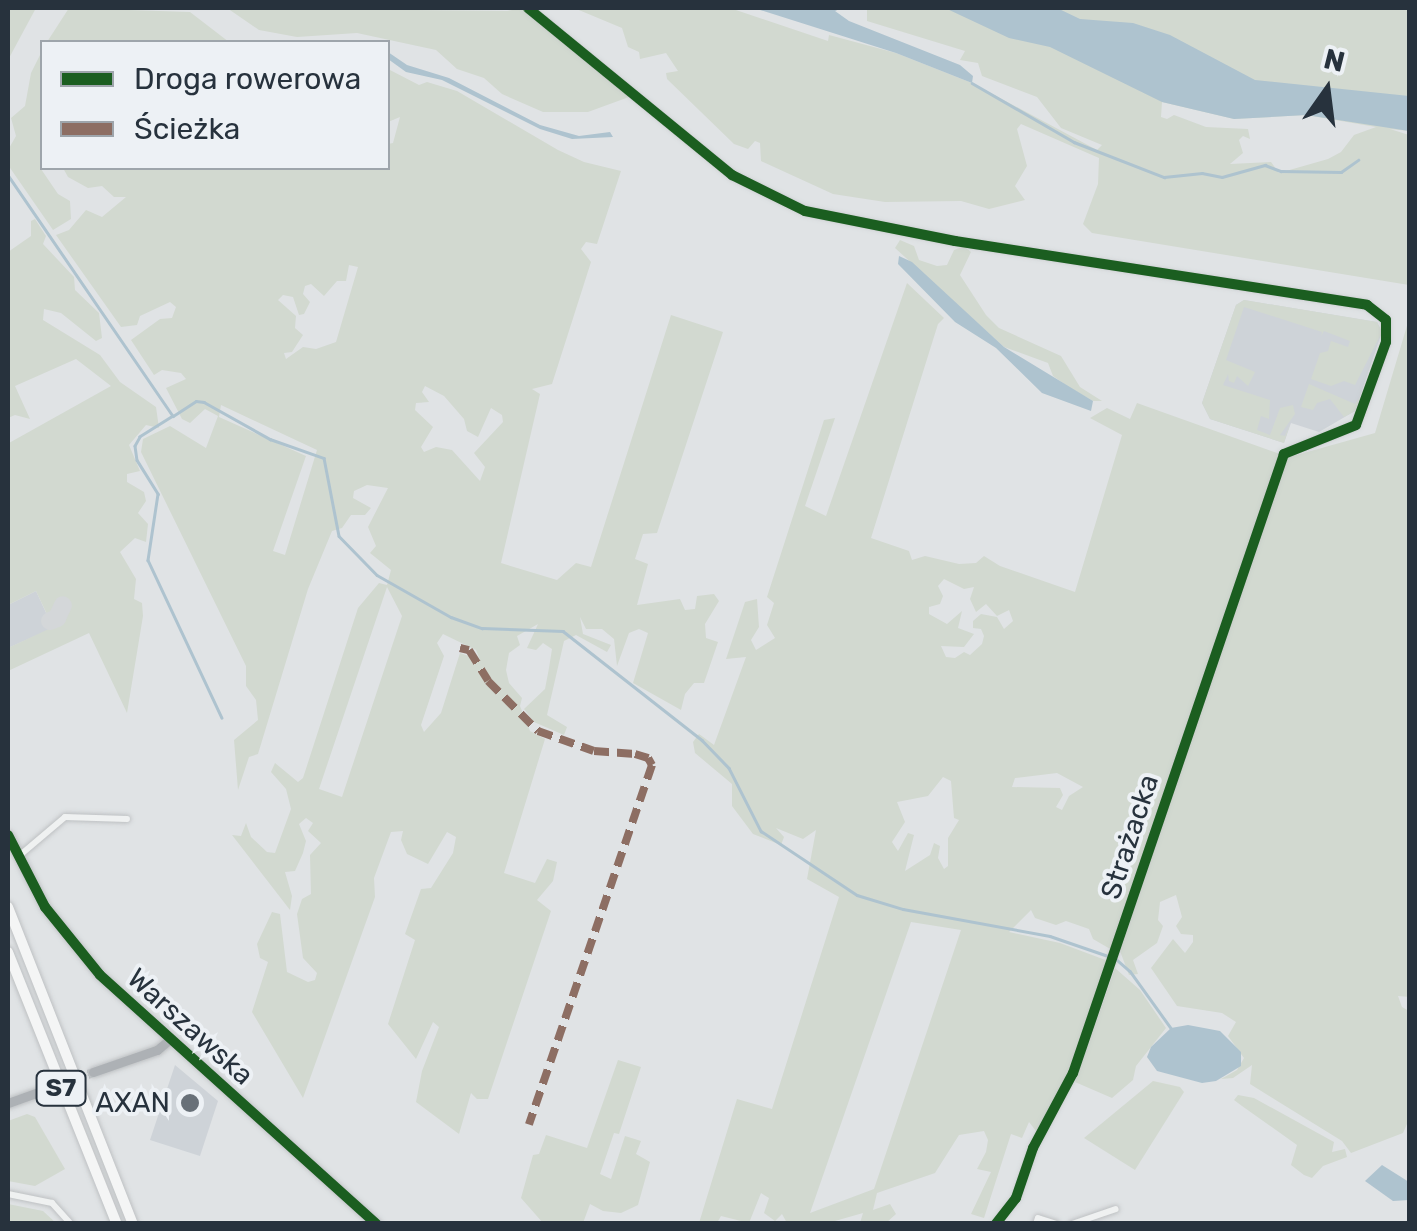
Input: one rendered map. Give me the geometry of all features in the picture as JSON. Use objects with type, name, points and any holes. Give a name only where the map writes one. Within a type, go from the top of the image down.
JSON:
[{"type":"highway","name":"S7","points":[[8,906],[133,1224]]},
{"type":"highway","name":"S7","points":[[8,952],[116,1224]]},
{"type":"street","name":"Strażacka","points":[[528,8],[710,159],[748,184],[805,211],[870,227],[1380,310],[1386,320],[1386,342],[1356,424],[1284,454],[1073,1073],[1033,1148],[1016,1198],[996,1224]]},
{"type":"street","points":[[18,857],[65,817],[127,819]]},
{"type":"street","name":"Warszawska","points":[[8,835],[45,907],[78,952],[376,1224]]},
{"type":"street","points":[[94,1072],[156,1050],[170,1039]]},
{"type":"street","points":[[8,1103],[50,1088]]},
{"type":"street","points":[[8,1194],[52,1204],[71,1224]]},
{"type":"street","points":[[1072,1224],[1116,1209]]},
{"type":"street","points":[[1036,1224],[1038,1218],[1056,1224]]},
{"type":"shaded area","points":[[8,8],[36,8],[8,60]]},
{"type":"shaded area","points":[[69,8],[190,12],[226,40],[48,40]]},
{"type":"shaded area","points":[[227,8],[507,11],[524,8],[629,97],[588,112],[543,112],[502,94],[484,78],[457,69],[436,50],[357,33],[297,37],[259,30]]},
{"type":"shaded area","points":[[574,8],[730,8],[828,41],[829,35],[896,53],[972,83],[1097,150],[1102,145],[1061,128],[1037,97],[982,76],[978,63],[960,60],[965,51],[867,21],[867,8],[1409,8],[1409,131],[1390,129],[1409,135],[1409,285],[1092,233],[1083,224],[1098,184],[1099,158],[1021,124],[1017,129],[1027,166],[1015,186],[1025,200],[989,209],[961,201],[885,202],[833,194],[761,161],[760,143],[755,141],[748,149],[734,144],[667,79],[666,73],[678,71],[666,53],[640,59],[639,52],[628,47],[622,28]],"holes":[[[1162,102],[1234,119],[1306,115],[1376,127],[1354,135],[1341,152],[1328,159],[1279,173],[1271,162],[1230,164],[1243,153],[1239,140],[1243,136],[1250,139],[1248,129],[1206,127],[1174,115],[1167,119],[1161,117]]]},
{"type":"shaded area","points":[[40,55],[40,170],[58,194],[70,201],[71,219],[53,230],[8,165],[8,150],[16,136],[11,118],[25,106],[31,73]]},
{"type":"shaded area","points":[[390,70],[419,85],[427,82],[457,91],[558,150],[584,162],[621,171],[597,244],[586,242],[581,249],[591,262],[552,384],[532,389],[540,394],[501,563],[557,580],[576,563],[591,567],[671,315],[723,332],[657,533],[643,534],[635,559],[648,564],[637,605],[680,599],[685,610],[695,609],[697,596],[714,594],[719,601],[705,624],[706,638],[718,642],[704,683],[694,683],[685,694],[681,710],[633,683],[648,633],[639,629],[629,633],[617,666],[614,639],[602,629],[586,629],[580,617],[583,634],[611,645],[607,652],[576,635],[564,641],[547,715],[567,727],[564,735],[534,722],[524,709],[545,689],[549,668],[552,649],[543,643],[536,650],[527,648],[538,624],[517,636],[520,645],[509,653],[509,683],[522,698],[520,706],[530,731],[545,739],[504,873],[535,883],[547,859],[557,862],[553,881],[537,900],[551,911],[488,1099],[477,1099],[471,1093],[459,1134],[416,1102],[422,1071],[439,1027],[433,1022],[416,1059],[388,1024],[415,940],[405,934],[421,889],[431,888],[453,853],[456,837],[447,832],[428,864],[407,854],[401,840],[403,831],[391,832],[374,878],[375,897],[303,1098],[252,1012],[268,962],[260,958],[257,944],[272,912],[280,914],[287,972],[308,982],[315,980],[317,973],[303,958],[297,914],[302,899],[311,894],[310,855],[321,843],[308,831],[313,823],[306,818],[299,824],[306,841],[303,853],[295,871],[285,872],[292,896],[290,910],[232,835],[241,836],[246,823],[251,837],[267,852],[275,853],[291,809],[286,789],[271,772],[275,763],[298,782],[303,778],[358,608],[379,583],[387,585],[391,570],[370,553],[376,546],[368,527],[388,488],[367,485],[354,491],[353,498],[371,508],[365,515],[351,515],[342,528],[332,531],[308,589],[258,754],[249,757],[238,790],[234,740],[258,720],[256,700],[246,686],[246,666],[141,452],[143,439],[170,426],[206,448],[218,416],[205,409],[190,423],[182,419],[166,388],[186,379],[181,373],[162,370],[154,375],[131,340],[160,319],[172,318],[176,307],[170,302],[140,316],[137,325],[121,327],[56,235],[69,230],[86,210],[102,217],[126,197],[114,197],[102,186],[88,188],[68,177],[64,170],[390,170],[390,144],[400,117],[390,121]],"holes":[[[349,265],[358,267],[336,342],[316,349],[303,347],[286,359],[284,353],[292,352],[303,335],[295,328],[296,316],[278,300],[283,295],[293,297],[299,315],[304,314],[310,302],[303,294],[305,286],[311,284],[324,296],[337,281],[346,281]],[[425,386],[444,396],[464,419],[467,431],[478,437],[491,408],[502,415],[503,422],[474,453],[485,467],[480,481],[452,450],[436,447],[424,452],[421,447],[433,427],[415,410],[416,403],[429,402],[422,392]],[[221,405],[317,450],[285,555],[273,551],[306,456],[219,417]],[[387,587],[402,616],[342,797],[319,789]],[[443,634],[476,650],[480,660],[460,653],[441,713],[424,732],[421,725],[444,656],[437,643]]]},
{"type":"shaded area","points":[[35,219],[46,236],[43,244],[74,277],[75,290],[99,313],[102,338],[96,341],[61,313],[44,309],[43,320],[100,355],[120,382],[156,407],[159,428],[146,425],[129,445],[140,471],[127,474],[127,482],[144,492],[146,501],[138,513],[148,524],[146,542],[135,538],[120,552],[136,579],[134,599],[142,603],[143,616],[127,713],[89,633],[8,671],[8,648],[53,627],[36,591],[8,605],[9,443],[111,386],[76,359],[15,386],[30,419],[15,415],[8,418],[8,252],[31,236],[31,221]]},
{"type":"shaded area","points":[[900,240],[914,246],[919,260],[937,266],[947,265],[954,250],[964,246],[971,252],[960,275],[986,315],[999,328],[1061,356],[1080,387],[1102,401],[1093,401],[1070,388],[1053,376],[1048,363],[1004,347],[895,248]]},
{"type":"shaded area","points":[[907,283],[944,318],[938,324],[871,538],[909,551],[912,560],[925,556],[959,564],[976,563],[984,556],[1000,566],[1075,592],[1122,435],[1090,418],[1107,408],[1130,419],[1137,403],[1280,454],[1112,950],[1093,939],[1089,929],[1066,921],[1056,925],[1035,918],[1031,910],[1009,932],[1060,943],[1108,961],[1066,1081],[1036,1131],[1029,1122],[1022,1138],[1011,1134],[984,1218],[971,1214],[991,1172],[977,1169],[986,1152],[988,1140],[984,1131],[959,1135],[935,1173],[877,1193],[873,1210],[890,1204],[896,1214],[886,1223],[860,1223],[863,1213],[828,1223],[787,1223],[782,1214],[775,1221],[764,1213],[769,1198],[761,1193],[749,1223],[721,1216],[717,1223],[699,1223],[737,1099],[772,1109],[839,897],[807,879],[816,830],[803,839],[776,828],[784,837],[781,845],[753,834],[732,806],[732,784],[695,753],[693,742],[699,734],[714,745],[746,657],[726,659],[745,602],[757,599],[759,627],[751,640],[756,650],[775,638],[767,625],[774,603],[767,597],[824,420],[835,418],[805,506],[826,516]],"holes":[[[944,579],[964,589],[974,587],[970,599],[976,612],[986,604],[997,616],[1009,610],[1013,621],[1004,629],[997,617],[981,614],[973,621],[973,628],[981,629],[982,644],[970,655],[964,652],[955,658],[946,657],[941,646],[964,647],[974,634],[958,628],[962,611],[947,624],[929,614],[929,607],[940,604],[943,596],[938,586]],[[1057,773],[1083,787],[1069,796],[1062,810],[1056,807],[1063,795],[1060,788],[1012,787],[1015,778]],[[943,777],[951,781],[954,818],[959,820],[948,838],[948,866],[944,869],[938,858],[940,846],[934,843],[930,855],[905,871],[914,835],[908,833],[898,851],[892,842],[905,822],[897,802],[928,796]],[[911,922],[961,930],[874,1189],[810,1213]]]},
{"type":"shaded area","points":[[1244,300],[1377,322],[1382,332],[1355,411],[1319,432],[1291,423],[1284,443],[1210,419],[1202,403],[1236,305]]},
{"type":"shaded area","points":[[1244,300],[1377,322],[1382,332],[1355,385],[1344,381],[1331,386],[1311,379],[1320,353],[1328,351],[1331,341],[1348,347],[1350,341],[1324,331],[1321,336],[1322,332],[1244,307],[1226,360],[1255,372],[1248,386],[1237,376],[1234,383],[1229,381],[1228,374],[1223,385],[1270,400],[1269,419],[1261,416],[1257,430],[1270,435],[1280,408],[1293,405],[1295,414],[1280,435],[1285,436],[1290,424],[1284,443],[1210,419],[1202,403],[1236,305]]},
{"type":"shaded area","points":[[1409,319],[1410,997],[1398,996],[1402,1007],[1409,1011],[1410,1117],[1403,1133],[1351,1153],[1342,1141],[1250,1084],[1252,1065],[1233,1078],[1221,1079],[1237,1070],[1244,1058],[1228,1036],[1236,1022],[1222,1013],[1177,1006],[1151,968],[1173,939],[1185,953],[1193,942],[1193,935],[1181,934],[1176,926],[1182,917],[1176,895],[1160,902],[1158,920],[1163,926],[1157,943],[1133,960],[1138,974],[1129,975],[1120,951],[1286,458],[1375,433]]},
{"type":"shaded area","points":[[1309,384],[1355,404],[1360,397],[1355,411],[1344,417],[1330,399],[1317,403],[1313,410],[1301,407]]},
{"type":"shaded area","points":[[36,591],[53,628],[8,648],[8,605]]},
{"type":"shaded area","points":[[1115,968],[1140,990],[1166,1028],[1136,1066],[1133,1080],[1112,1098],[1075,1082]]},
{"type":"shaded area","points":[[618,1060],[641,1067],[619,1134],[614,1133],[600,1174],[611,1179],[625,1136],[641,1141],[636,1154],[650,1162],[638,1205],[621,1213],[603,1211],[590,1204],[583,1223],[543,1223],[521,1198],[533,1155],[539,1154],[546,1135],[587,1148]]},
{"type":"shaded area","points":[[175,1065],[218,1101],[200,1156],[150,1140]]},
{"type":"shaded area","points":[[1153,1081],[1180,1087],[1184,1092],[1135,1170],[1084,1138]]},
{"type":"shaded area","points":[[1238,1095],[1254,1098],[1334,1142],[1332,1152],[1345,1149],[1347,1157],[1323,1166],[1312,1178],[1304,1175],[1291,1165],[1297,1145],[1234,1100]]},
{"type":"shaded area","points":[[27,1114],[35,1117],[65,1169],[35,1186],[8,1181],[8,1121]]},
{"type":"shaded area","points":[[8,1204],[43,1211],[56,1223],[8,1223]]},
{"type":"water","points":[[754,8],[842,8],[835,11],[849,21],[960,65],[973,76],[972,83],[896,53]]},
{"type":"water","points":[[945,8],[1057,8],[1080,19],[1133,23],[1170,35],[1255,80],[1409,96],[1409,131],[1306,115],[1234,119],[1162,102],[1050,47],[1009,38]]},
{"type":"water","points":[[390,53],[407,65],[449,78],[540,125],[579,136],[610,132],[613,137],[572,139],[540,129],[442,80],[406,72],[390,60]]},
{"type":"water","points":[[899,256],[912,262],[1004,347],[1093,401],[1091,411],[1042,393],[996,348],[955,322],[898,264]]},
{"type":"water","points":[[1188,1025],[1220,1031],[1241,1052],[1241,1066],[1216,1081],[1202,1083],[1157,1071],[1147,1057],[1151,1047],[1171,1028]]},
{"type":"water","points":[[1382,1165],[1409,1182],[1409,1200],[1393,1201],[1365,1181]]},
{"type":"waterway","points":[[972,83],[1074,142],[1164,177],[1202,173],[1222,177],[1265,165],[1281,171],[1341,172],[1358,160]]},
{"type":"waterway","points":[[8,175],[173,416],[140,437],[135,446],[137,460],[158,494],[148,560],[222,718]]},
{"type":"waterway","points":[[173,416],[196,401],[204,402],[270,439],[324,458],[339,536],[377,575],[451,617],[482,628],[563,631],[702,740],[729,768],[761,831],[857,895],[903,909],[1050,936],[1108,956]]},
{"type":"waterway","points":[[1116,959],[1130,971],[1171,1028]]},
{"type":"taxiway","points":[[50,621],[57,618],[63,605]]},
{"type":"tunnel","points":[[50,1088],[93,1072]]},
{"type":"marked path","points":[[460,648],[469,650],[488,681],[538,731],[594,751],[635,754],[648,758],[652,765],[529,1125]]},
{"type":"cycle path","points":[[528,8],[732,175],[805,211],[955,241],[1367,305],[1386,320],[1386,342],[1356,425],[1284,454],[1073,1073],[1033,1148],[1016,1198],[996,1224]]},
{"type":"cycle path","points":[[8,835],[45,907],[100,975],[377,1224]]},
{"type":"place","name":"AXAN","points":[[190,1103]]}]
